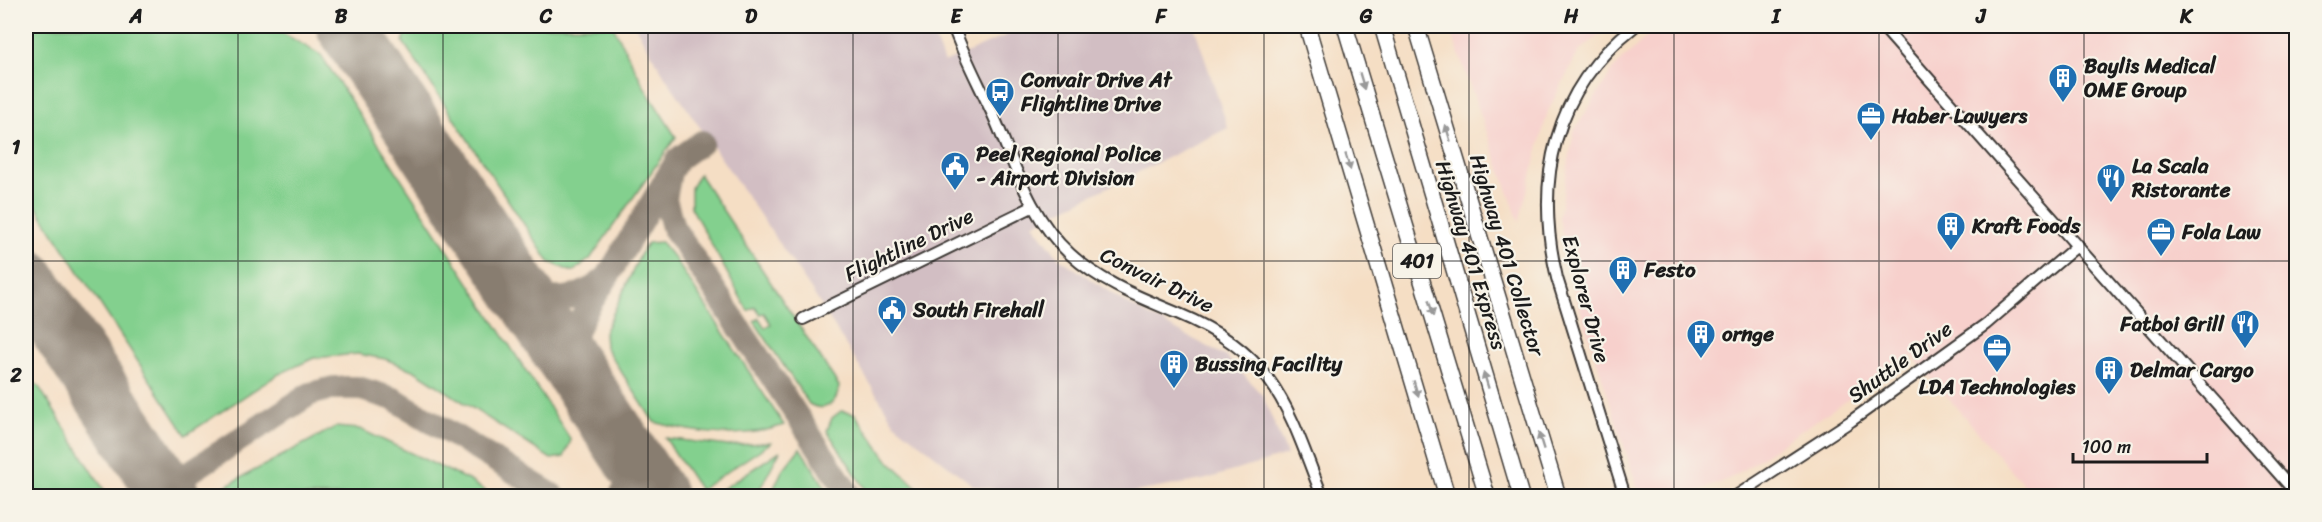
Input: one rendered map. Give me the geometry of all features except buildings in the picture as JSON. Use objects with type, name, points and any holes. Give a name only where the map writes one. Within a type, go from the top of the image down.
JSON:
[{"type":"highway","name":"401","points":[[1307,26],[1447,496]]},
{"type":"highway","name":"401","points":[[1345,26],[1487,496]]},
{"type":"highway","name":"Highway 401 Express","points":[[1382,26],[1521,496]]},
{"type":"highway","name":"Highway 401 Collector","points":[[1416,26],[1558,496]]},
{"type":"street","name":"Convair Drive","points":[[953,26],[1032,207],[1069,254],[1088,270],[1109,283],[1216,331],[1252,358],[1279,392],[1298,429],[1322,496]]},
{"type":"street","name":"Explorer Drive","points":[[1625,496],[1557,278],[1549,242],[1546,208],[1552,154],[1575,92],[1595,65],[1635,26]]},
{"type":"street","points":[[1882,26],[2296,493]]},
{"type":"street","name":"Flightline Drive","points":[[803,319],[1032,207]]},
{"type":"street","name":"Shuttle Drive","points":[[1736,496],[1851,421],[1986,324],[2078,245]]},
{"type":"shaded area","points":[[635,26],[933,26],[944,63],[1027,26],[1194,26],[1228,128],[1033,224],[1059,258],[1126,303],[1227,357],[1263,396],[1287,455],[1203,480],[1112,496],[1037,496],[974,486],[895,424],[812,291],[664,75]]},
{"type":"shaded area","points":[[1449,26],[1611,26],[1579,51],[1548,111],[1519,222]]},
{"type":"shaded area","points":[[1657,26],[2296,26],[2296,496],[2033,496],[1912,356],[1731,478],[1686,496],[1640,496],[1574,290],[1559,218],[1574,131],[1613,69]]},
{"type":"green space","points":[[26,26],[275,26],[279,31],[321,55],[571,440],[564,457],[551,459],[415,371],[385,359],[358,354],[314,358],[277,375],[186,435],[26,191]]},
{"type":"green space","points":[[408,26],[613,26],[646,90],[676,137],[590,259],[574,271],[549,262],[403,42]]},
{"type":"green space","points":[[699,174],[839,386],[836,397],[830,405],[815,407],[809,404],[754,321],[759,318],[765,328],[771,324],[764,313],[760,314],[755,307],[748,311],[691,207],[691,188]]},
{"type":"green space","points":[[661,242],[675,259],[784,425],[752,433],[719,434],[686,430],[654,422],[605,347],[604,333],[643,249],[648,243]]},
{"type":"green space","points":[[26,375],[39,387],[106,493],[99,496],[26,496]]},
{"type":"green space","points":[[841,411],[855,414],[887,459],[926,496],[870,496],[827,431],[832,418]]},
{"type":"green space","points":[[335,427],[360,429],[470,481],[493,496],[226,496],[220,489]]},
{"type":"green space","points":[[665,438],[728,446],[772,442],[700,490]]},
{"type":"green space","points":[[800,448],[831,496],[770,496],[782,471]]},
{"type":"green space","points":[[780,451],[756,496],[712,496]]},
{"type":"taxiway","points":[[341,26],[355,38]]},
{"type":"taxiway","points":[[608,276],[678,159],[702,142]]},
{"type":"taxiway","points":[[670,172],[665,199],[673,227],[850,496]]},
{"type":"taxiway","points":[[466,205],[514,277],[536,294],[548,298],[573,296],[585,292],[608,276],[582,318],[576,333],[574,348],[576,364],[582,379],[627,450]]},
{"type":"taxiway","points":[[26,313],[84,367]]},
{"type":"taxiway","points":[[153,496],[310,394],[333,388],[358,388],[394,399],[554,496]]},
{"type":"taxiway","points":[[620,496],[627,485],[626,450]]},
{"type":"runway","points":[[346,26],[657,496]]},
{"type":"runway","points":[[26,278],[170,496]]},
{"type":"place","name":"Baylis Medical OME Group","points":[[2063,104]]},
{"type":"place","name":"Convair Drive At Flightline Drive","points":[[1000,118]]},
{"type":"place","name":"Haber Lawyers","points":[[1871,142]]},
{"type":"place","name":"Peel Regional Police - Airport Division","points":[[955,192]]},
{"type":"place","name":"La Scala Ristorante","points":[[2111,204]]},
{"type":"place","name":"Kraft Foods","points":[[1951,252]]},
{"type":"place","name":"Fola Law","points":[[2161,258]]},
{"type":"place","name":"Festo","points":[[1623,296]]},
{"type":"place","name":"South Firehall","points":[[892,336]]},
{"type":"place","name":"Fatboi Grill","points":[[2245,350]]},
{"type":"place","name":"ornge","points":[[1701,360]]},
{"type":"place","name":"LDA Technologies","points":[[1997,374]]},
{"type":"place","name":"Bussing Facility","points":[[1174,390]]},
{"type":"place","name":"Delmar Cargo","points":[[2109,396]]}]
